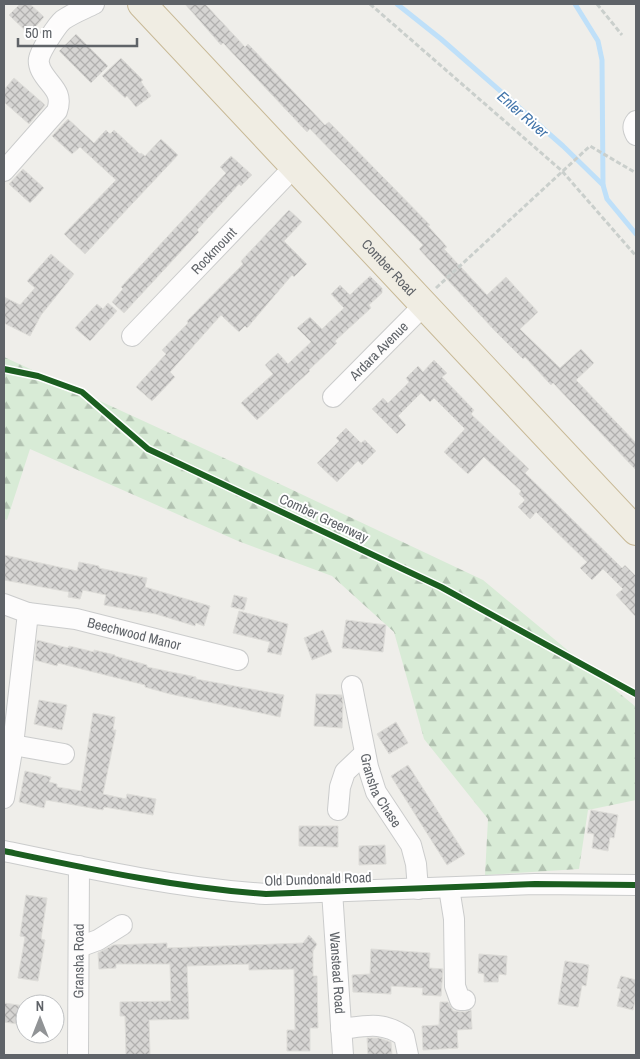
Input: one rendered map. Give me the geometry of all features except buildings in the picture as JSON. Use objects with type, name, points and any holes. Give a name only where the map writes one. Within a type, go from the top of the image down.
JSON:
[{"type":"highway","name":"Comber Road","points":[[142,4],[636,531]]},
{"type":"street","points":[[4,171],[57,111],[60,102],[57,92],[40,70],[39,59],[43,49],[61,21],[94,4]]},
{"type":"street","points":[[636,121],[633,130],[636,135]]},
{"type":"street","name":"Rockmount","points":[[132,336],[295,166]]},
{"type":"street","name":"Ardara Avenue","points":[[333,396],[422,303]]},
{"type":"street","name":"Beechwood Manor","points":[[4,604],[28,613],[76,619],[238,660]]},
{"type":"street","points":[[4,798],[13,746],[28,613]]},
{"type":"street","name":"Gransha Chase","points":[[352,686],[365,753],[376,792],[411,845],[416,864],[418,889]]},
{"type":"street","points":[[13,746],[64,754]]},
{"type":"street","points":[[338,810],[340,787],[345,772],[365,753]]},
{"type":"street","name":"Old Dundonald Road","points":[[4,851],[223,892],[266,894],[535,884],[636,885]]},
{"type":"street","name":"Gransha Road","points":[[78,866],[78,1055]]},
{"type":"street","points":[[449,888],[454,919],[455,986],[460,1000],[465,1000]]},
{"type":"street","name":"Wanstead Road","points":[[332,892],[343,1055]]},
{"type":"street","points":[[78,947],[98,940],[122,925]]},
{"type":"street","points":[[341,1029],[372,1025],[392,1028],[404,1036],[408,1055]]},
{"type":"path","points":[[370,4],[562,171],[636,256]]},
{"type":"path","points":[[597,4],[622,35]]},
{"type":"path","points":[[422,303],[590,146],[636,173]]},
{"type":"green space","points":[[4,357],[483,580],[636,707],[636,800],[588,810],[579,869],[485,875],[488,819],[424,739],[394,632],[332,576],[238,541],[30,449],[7,520],[4,519]]},
{"type":"waterway","name":"Enler River","points":[[397,4],[441,39],[563,146],[603,185],[607,199],[636,234]]},
{"type":"waterway","points":[[575,4],[598,41],[602,60],[603,185]]},
{"type":"cycle path","name":"Comber Greenway","points":[[4,369],[38,376],[82,392],[148,449],[441,587],[636,694]]},
{"type":"cycle path","points":[[4,851],[167,883],[266,894],[535,884],[636,885]]}]
